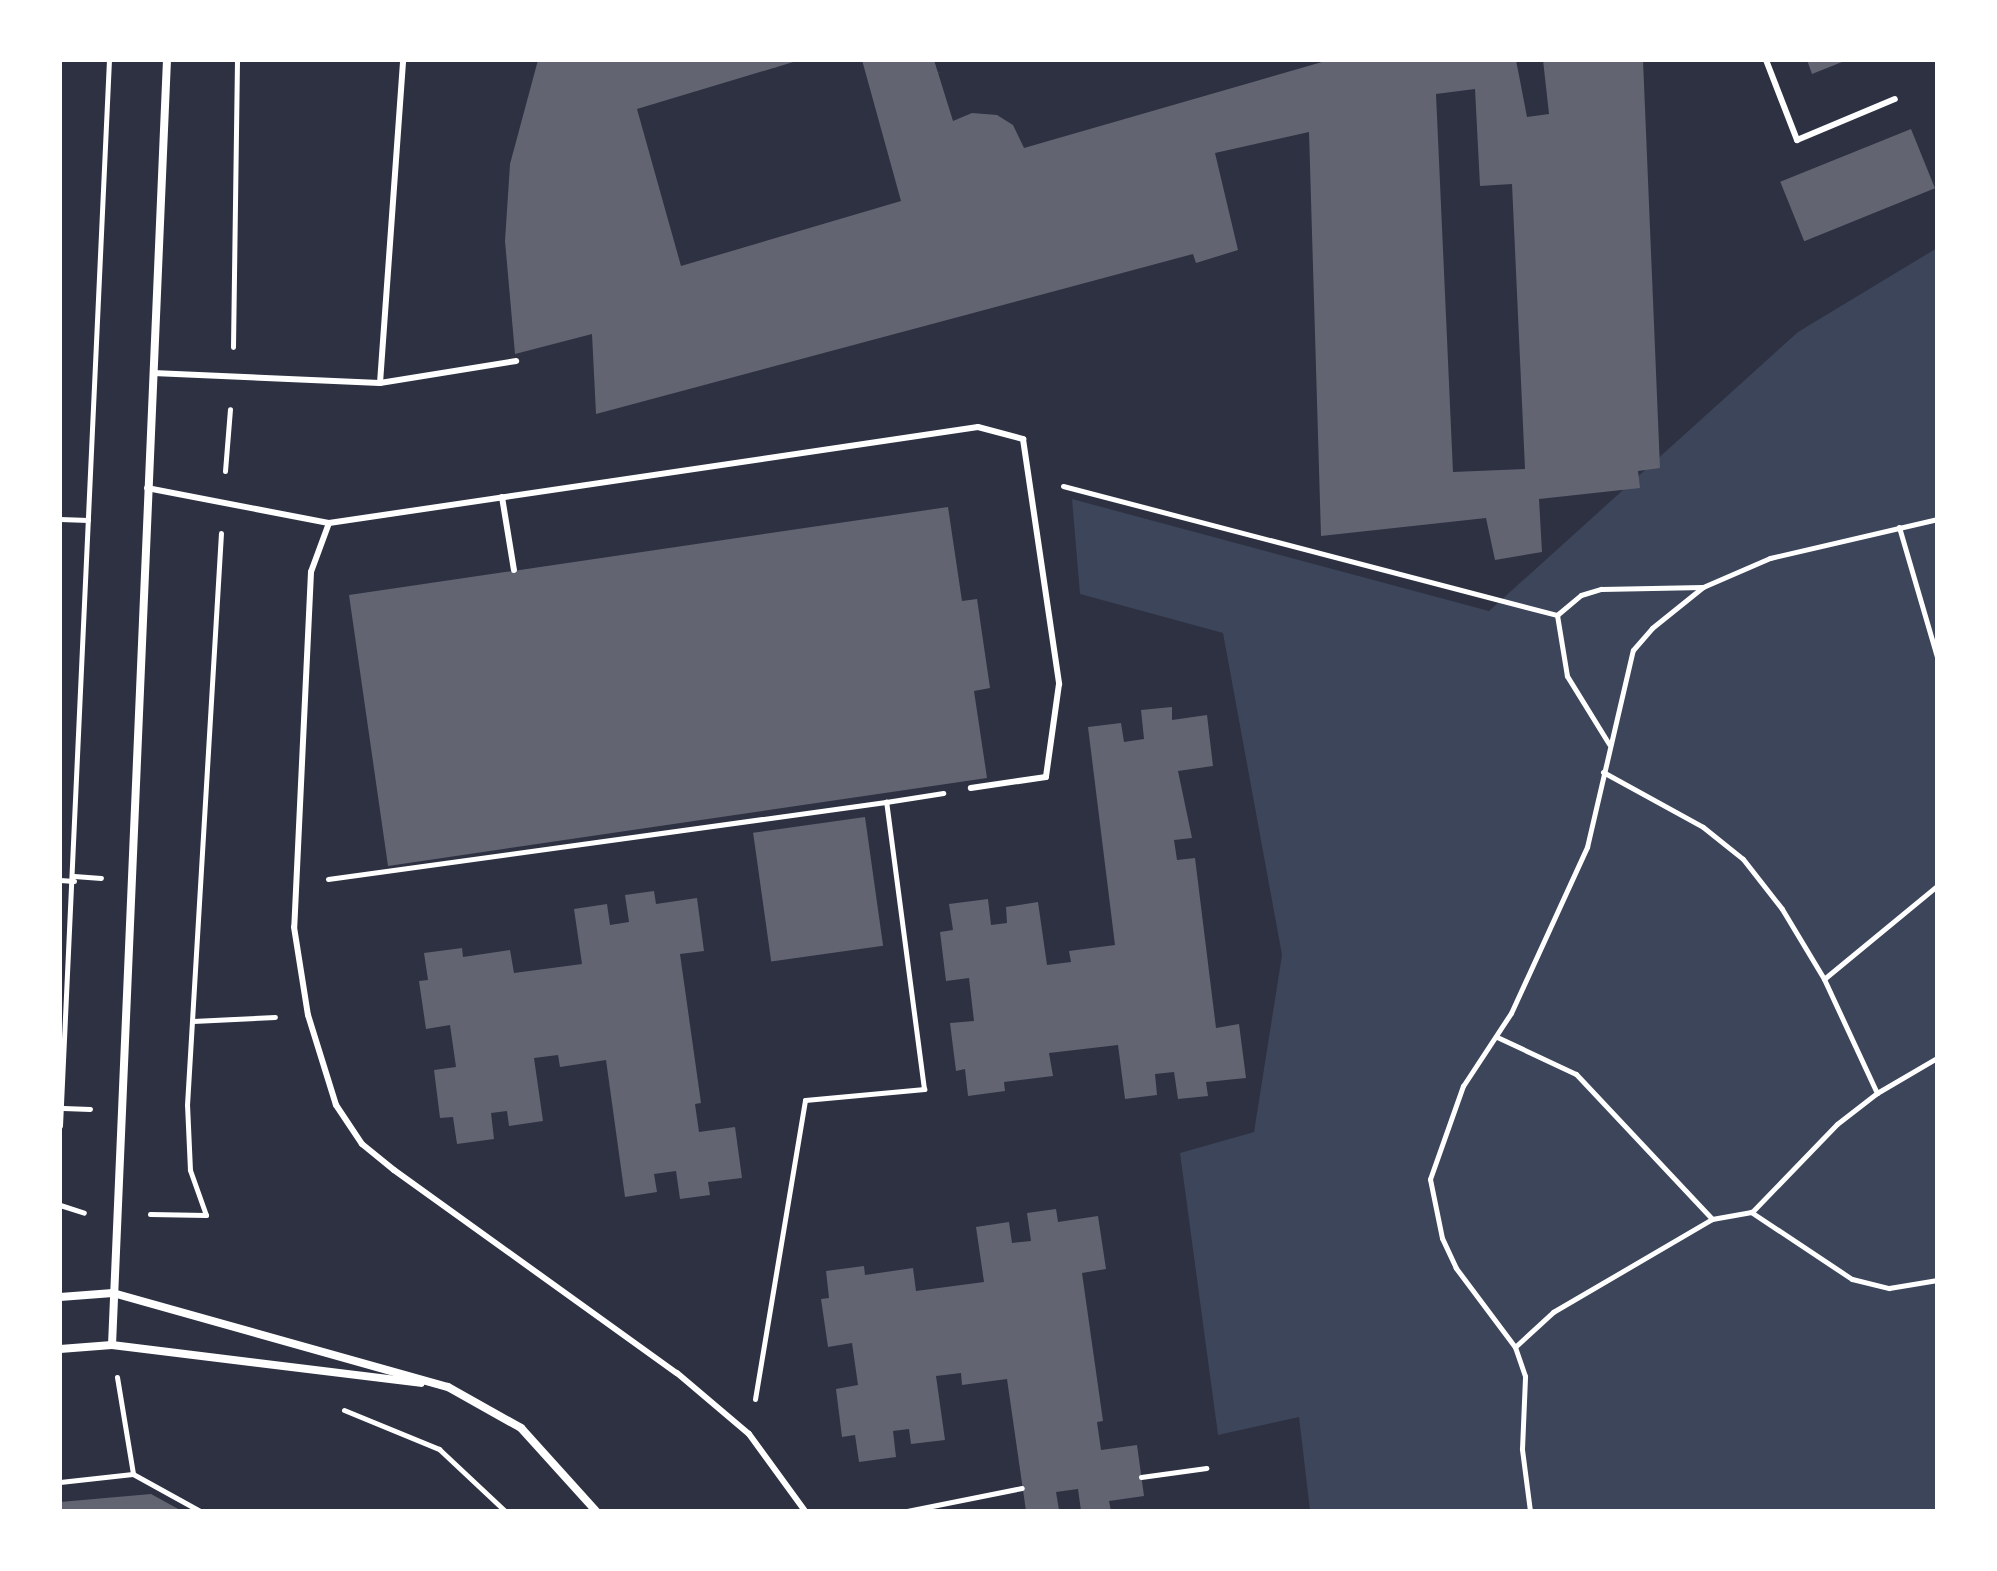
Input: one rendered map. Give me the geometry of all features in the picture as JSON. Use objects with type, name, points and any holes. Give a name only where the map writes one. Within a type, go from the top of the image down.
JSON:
[{"type":"street","points":[[112,1345],[167,60]]},
{"type":"street","points":[[60,1297],[113,1293],[448,1387],[521,1428],[596,1511]]},
{"type":"street","points":[[60,1349],[112,1345],[448,1387]]},
{"type":"lane","points":[[380,383],[403,60]]},
{"type":"lane","points":[[1766,60],[1797,140],[1895,99]]},
{"type":"lane","points":[[153,373],[380,383],[516,361]]},
{"type":"lane","points":[[147,488],[329,523],[978,427],[1023,439],[1059,684],[1046,777],[971,788]]},
{"type":"lane","points":[[502,497],[514,570]]},
{"type":"lane","points":[[329,523],[311,572],[294,927],[308,1015],[336,1105],[362,1144],[677,1373],[749,1434],[805,1511]]},
{"type":"path","points":[[60,1126],[74,881],[109,60]]},
{"type":"path","points":[[206,1215],[190,1170],[187,1105],[233,376],[237,60]]},
{"type":"path","points":[[1028,477],[1557,615]]},
{"type":"path","points":[[60,519],[88,520]]},
{"type":"path","points":[[1530,1511],[1522,1449],[1527,1391],[1515,1347],[1456,1268],[1442,1238],[1430,1179],[1463,1086],[1497,1037],[1587,847],[1633,650],[1652,628],[1703,587],[1770,558],[1937,519]]},
{"type":"path","points":[[1899,527],[1937,657]]},
{"type":"path","points":[[1557,615],[1581,595],[1601,589],[1703,587]]},
{"type":"path","points":[[1557,615],[1567,676],[1610,745]]},
{"type":"path","points":[[1603,772],[1703,827],[1743,859],[1782,909],[1824,979],[1877,1093]]},
{"type":"path","points":[[297,883],[971,788]]},
{"type":"path","points":[[749,1434],[805,1100],[924,1089],[886,802]]},
{"type":"path","points":[[60,880],[74,881]]},
{"type":"path","points":[[1824,979],[1937,886]]},
{"type":"path","points":[[193,1021],[308,1015]]},
{"type":"path","points":[[1497,1037],[1576,1074],[1712,1219]]},
{"type":"path","points":[[1515,1347],[1553,1312],[1712,1219],[1751,1212],[1797,1160],[1877,1093],[1937,1058]]},
{"type":"path","points":[[1751,1212],[1852,1279],[1889,1288],[1937,1280]]},
{"type":"path","points":[[116,1367],[133,1474]]},
{"type":"path","points":[[328,1406],[439,1449],[505,1511]]},
{"type":"path","points":[[1141,1477],[1206,1468]]},
{"type":"path","points":[[60,1482],[133,1474],[200,1511]]},
{"type":"path","points":[[907,1511],[1022,1488]]},
{"type":"shaded area","points":[[1937,248],[1937,1511],[1310,1511],[1299,1417],[1218,1435],[1180,1153],[1254,1132],[1282,955],[1223,633],[1080,594],[1072,499],[1489,611],[1798,332]]},
{"type":"building","points":[[538,60],[800,60],[637,109],[681,266],[901,201],[862,60],[934,60],[953,121],[972,113],[997,115],[1013,125],[1024,148],[1329,60],[1516,60],[1527,117],[1549,114],[1543,60],[1643,60],[1660,468],[1638,471],[1640,488],[1539,499],[1542,552],[1495,560],[1486,518],[1321,536],[1309,132],[1215,153],[1238,250],[1196,263],[1193,254],[596,414],[592,334],[515,354],[505,241],[510,164]],"holes":[[[1475,89],[1480,186],[1512,184],[1525,469],[1453,472],[1436,94]]]},
{"type":"building","points":[[1807,60],[1847,60],[1812,74]]},
{"type":"building","points":[[1911,129],[1935,188],[1804,241],[1780,182]]},
{"type":"building","points":[[948,507],[962,601],[977,599],[990,688],[974,691],[987,778],[388,866],[349,595]]},
{"type":"building","points":[[1172,707],[1172,720],[1207,715],[1213,766],[1178,771],[1192,838],[1174,840],[1177,860],[1195,858],[1216,1028],[1239,1024],[1246,1078],[1206,1082],[1208,1096],[1178,1099],[1174,1072],[1155,1074],[1157,1095],[1125,1099],[1118,1045],[1049,1053],[1053,1076],[1004,1082],[1005,1091],[968,1096],[965,1069],[956,1071],[950,1023],[974,1021],[969,978],[946,981],[940,932],[953,930],[949,904],[988,899],[991,925],[1007,923],[1006,907],[1038,902],[1047,965],[1071,962],[1069,951],[1115,945],[1088,727],[1121,723],[1124,742],[1144,739],[1141,710]]},
{"type":"building","points":[[865,817],[883,946],[771,961],[753,833]]},
{"type":"building","points":[[654,891],[656,904],[697,898],[704,951],[680,954],[701,1103],[695,1104],[699,1132],[735,1127],[742,1178],[708,1182],[710,1195],[680,1199],[676,1171],[654,1174],[657,1192],[625,1197],[606,1060],[560,1067],[558,1055],[534,1058],[543,1121],[509,1126],[507,1111],[491,1113],[494,1139],[457,1144],[453,1117],[440,1118],[434,1070],[456,1067],[450,1025],[426,1029],[419,981],[428,980],[424,953],[462,948],[463,957],[510,950],[514,973],[582,964],[574,909],[607,904],[610,925],[629,922],[625,895]]},
{"type":"building","points":[[1056,1209],[1058,1222],[1098,1216],[1106,1269],[1082,1273],[1103,1421],[1097,1422],[1101,1450],[1137,1445],[1144,1496],[1109,1501],[1111,1511],[1081,1511],[1078,1489],[1056,1492],[1059,1510],[1026,1511],[1007,1379],[962,1385],[961,1373],[936,1376],[945,1440],[911,1444],[909,1429],[893,1431],[896,1457],[859,1462],[855,1435],[842,1437],[836,1389],[858,1385],[852,1343],[828,1347],[821,1299],[829,1298],[826,1271],[864,1266],[865,1275],[913,1268],[916,1291],[984,1282],[976,1227],[1009,1222],[1012,1243],[1031,1241],[1027,1213]]},
{"type":"building","points":[[151,1494],[182,1511],[60,1511],[60,1502]]}]
